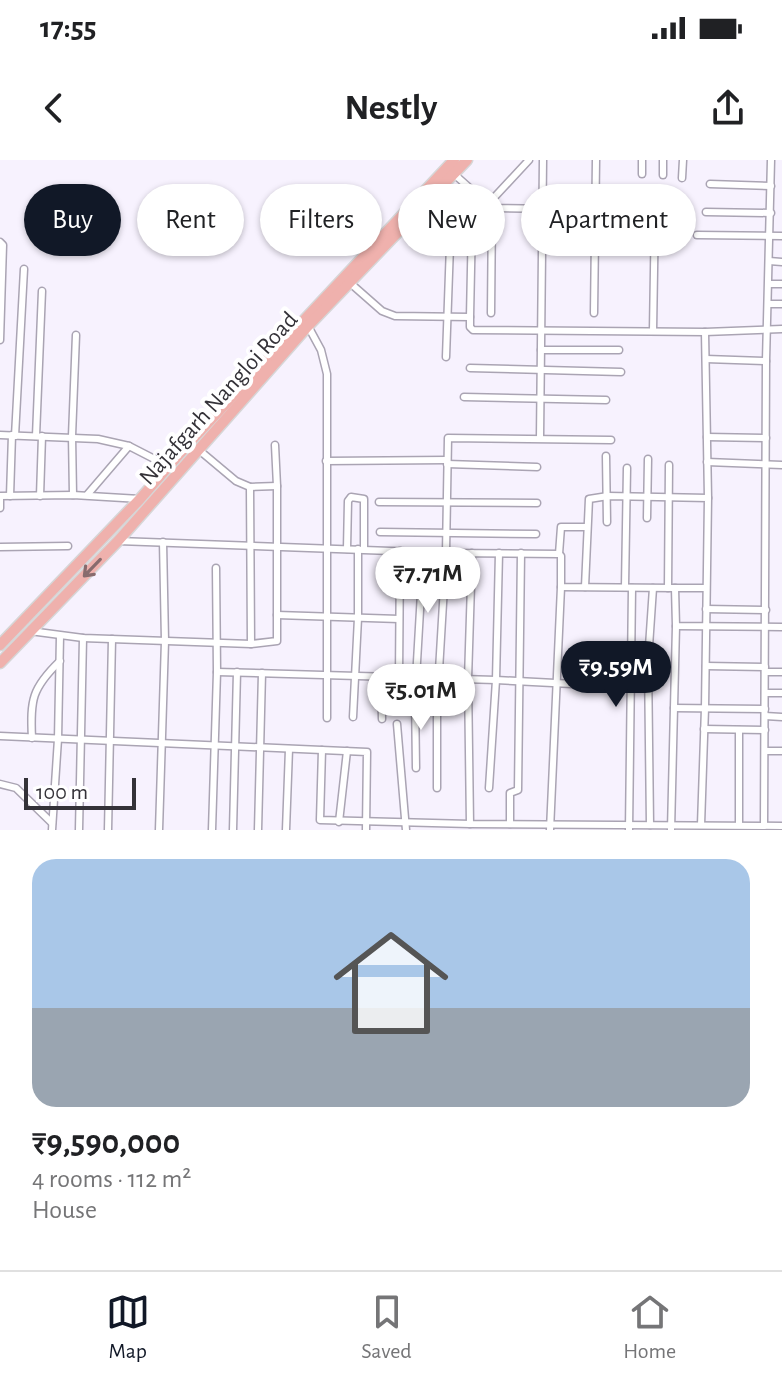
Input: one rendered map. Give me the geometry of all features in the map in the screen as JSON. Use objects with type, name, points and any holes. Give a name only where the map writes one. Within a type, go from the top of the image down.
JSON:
[{"type":"main road","name":"Najafgarh Nangloi Road","points":[[0,663],[118,541],[454,160]]},
{"type":"main road","name":"Najafgarh Nangloi Road","points":[[0,645],[140,499],[191,441],[467,160]]},
{"type":"street","points":[[505,188],[529,160]]},
{"type":"street","points":[[543,160],[544,184]]},
{"type":"street","points":[[596,160],[596,184]]},
{"type":"street","points":[[642,160],[642,174]]},
{"type":"street","points":[[663,160],[663,175]]},
{"type":"street","points":[[682,178],[683,160]]},
{"type":"street","points":[[764,826],[766,361],[771,162],[782,165]]},
{"type":"street","points":[[454,174],[465,184]]},
{"type":"street","points":[[710,184],[771,186]]},
{"type":"street","points":[[771,201],[782,201]]},
{"type":"street","points":[[706,212],[771,213]]},
{"type":"street","points":[[697,235],[782,236]]},
{"type":"street","points":[[0,242],[3,245],[0,340]]},
{"type":"street","points":[[446,357],[448,256]]},
{"type":"street","points":[[471,256],[470,327],[473,330],[705,332],[782,329]]},
{"type":"street","points":[[490,256],[491,313]]},
{"type":"street","points":[[540,438],[543,256]]},
{"type":"street","points":[[594,313],[596,256]]},
{"type":"street","points":[[653,331],[655,256]]},
{"type":"street","points":[[769,261],[782,262]]},
{"type":"street","points":[[10,496],[24,269]]},
{"type":"street","points":[[347,280],[388,314],[470,317]]},
{"type":"street","points":[[769,284],[782,284]]},
{"type":"street","points":[[40,496],[42,291]]},
{"type":"street","points":[[769,304],[782,304]]},
{"type":"street","points":[[308,326],[321,350],[327,374],[327,718]]},
{"type":"street","points":[[701,825],[708,498],[705,332]]},
{"type":"street","points":[[73,495],[76,335]]},
{"type":"street","points":[[541,350],[619,350]]},
{"type":"street","points":[[706,359],[766,361]]},
{"type":"street","points":[[470,368],[621,372]]},
{"type":"street","points":[[464,397],[606,400]]},
{"type":"street","points":[[0,435],[98,439],[129,446],[168,466]]},
{"type":"street","points":[[437,788],[447,440],[451,436],[611,440]]},
{"type":"street","points":[[707,437],[766,438]]},
{"type":"street","points":[[191,441],[236,481],[250,487],[277,486]]},
{"type":"street","points":[[21,623],[30,632],[83,638],[251,644],[277,641],[275,445]]},
{"type":"street","points":[[87,495],[129,446]]},
{"type":"street","points":[[606,456],[607,522]]},
{"type":"street","points":[[647,518],[648,459]]},
{"type":"street","points":[[326,461],[447,462],[537,467]]},
{"type":"street","points":[[707,462],[782,465]]},
{"type":"street","points":[[669,465],[671,588],[676,626],[671,828]]},
{"type":"street","points":[[627,468],[631,687],[629,828]]},
{"type":"street","points":[[250,487],[251,644]]},
{"type":"street","points":[[0,508],[0,496],[87,495],[140,499]]},
{"type":"street","points":[[585,587],[589,499],[606,496],[708,498]]},
{"type":"street","points":[[347,549],[348,501],[351,497],[360,497],[364,499],[353,717]]},
{"type":"street","points":[[379,502],[537,503]]},
{"type":"street","points":[[550,828],[558,683],[561,527],[587,527]]},
{"type":"street","points":[[380,532],[536,534]]},
{"type":"street","points":[[118,541],[559,554]]},
{"type":"street","points":[[159,830],[165,641],[163,542]]},
{"type":"street","points":[[0,547],[68,546]]},
{"type":"street","points":[[399,677],[400,551]]},
{"type":"street","points":[[470,824],[468,679],[472,553]]},
{"type":"street","points":[[489,788],[496,680],[499,553]]},
{"type":"street","points":[[510,824],[510,793],[518,790],[521,553]]},
{"type":"street","points":[[212,830],[217,672],[216,568]]},
{"type":"street","points":[[561,587],[706,588]]},
{"type":"street","points":[[650,825],[648,661],[653,588]]},
{"type":"street","points":[[416,768],[421,593]]},
{"type":"street","points":[[706,609],[766,610]]},
{"type":"street","points":[[277,615],[399,619]]},
{"type":"street","points":[[676,626],[782,627]]},
{"type":"street","points":[[52,826],[60,636]]},
{"type":"street","points":[[79,830],[83,638]]},
{"type":"street","points":[[108,830],[112,639]]},
{"type":"street","points":[[32,738],[30,714],[34,691],[60,661]]},
{"type":"street","points":[[706,666],[782,672]]},
{"type":"street","points":[[217,672],[631,687]]},
{"type":"street","points":[[233,830],[237,672]]},
{"type":"street","points":[[258,830],[262,673]]},
{"type":"street","points":[[381,677],[382,719]]},
{"type":"street","points":[[765,693],[782,693]]},
{"type":"street","points":[[674,708],[705,708],[782,717]]},
{"type":"street","points":[[397,724],[406,827]]},
{"type":"street","points":[[704,729],[765,730]]},
{"type":"street","points":[[739,730],[739,825]]},
{"type":"street","points":[[0,736],[367,753],[367,826]]},
{"type":"street","points":[[286,830],[289,749]]},
{"type":"street","points":[[322,750],[320,819],[325,821],[406,827],[470,824],[550,828],[650,825],[671,828],[701,825],[720,828],[739,825],[780,827]]},
{"type":"street","points":[[339,822],[347,751]]},
{"type":"street","points":[[765,751],[782,751]]},
{"type":"street","points":[[0,784],[16,788],[52,826]]},
{"type":"street","points":[[324,830],[325,821]]}]
